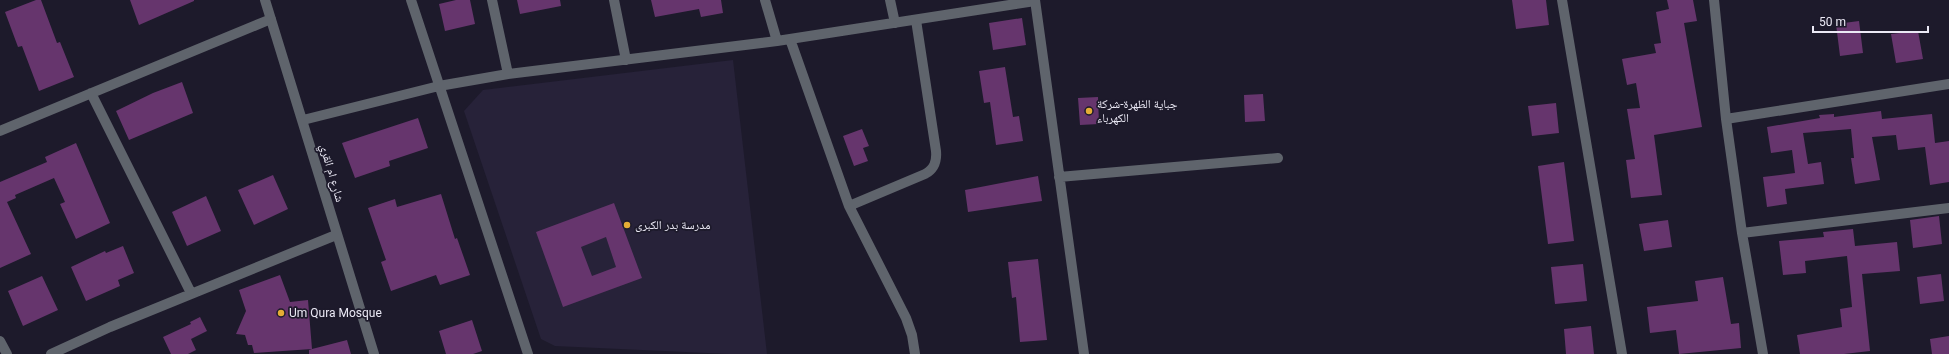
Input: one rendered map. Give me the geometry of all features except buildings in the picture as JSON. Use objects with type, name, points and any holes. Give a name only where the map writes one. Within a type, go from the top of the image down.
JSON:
[{"type":"street","name":"شارع ام القري","points":[[265,0],[303,120],[336,235],[374,354]]},
{"type":"street","points":[[411,0],[528,354]]},
{"type":"street","points":[[492,0],[508,74]]},
{"type":"street","points":[[614,0],[626,60]]},
{"type":"street","points":[[765,0],[777,41]]},
{"type":"street","points":[[890,0],[895,23]]},
{"type":"street","points":[[1562,0],[1622,354]]},
{"type":"street","points":[[1714,0],[1726,119],[1742,233],[1763,354]]},
{"type":"street","points":[[303,120],[439,86],[508,74],[777,41],[1035,1],[1084,354]]},
{"type":"street","points":[[0,131],[271,19]]},
{"type":"street","points":[[848,206],[925,174],[933,168],[936,163],[936,151],[916,20]]},
{"type":"street","points":[[790,39],[848,206],[906,318],[912,335],[915,354]]},
{"type":"street","points":[[1726,119],[1949,84]]},
{"type":"street","points":[[91,93],[191,293]]},
{"type":"street","points":[[1059,177],[1278,158]]},
{"type":"street","points":[[1742,233],[1949,208]]},
{"type":"street","points":[[51,354],[191,293],[336,235]]},
{"type":"street","points":[[0,341],[7,354]]},
{"type":"shaded area","name":"مدرسة بدر الكبرى","points":[[733,60],[767,354],[729,354],[555,346],[541,339],[464,111],[483,90]]},
{"type":"place","name":"جباية الظهرة-شركة الكهرباء","points":[[1089,111]]},
{"type":"place","name":"مدرسة بدر الكبرى","points":[[627,225]]},
{"type":"place","name":"Um Qura Mosque","points":[[281,313]]}]
